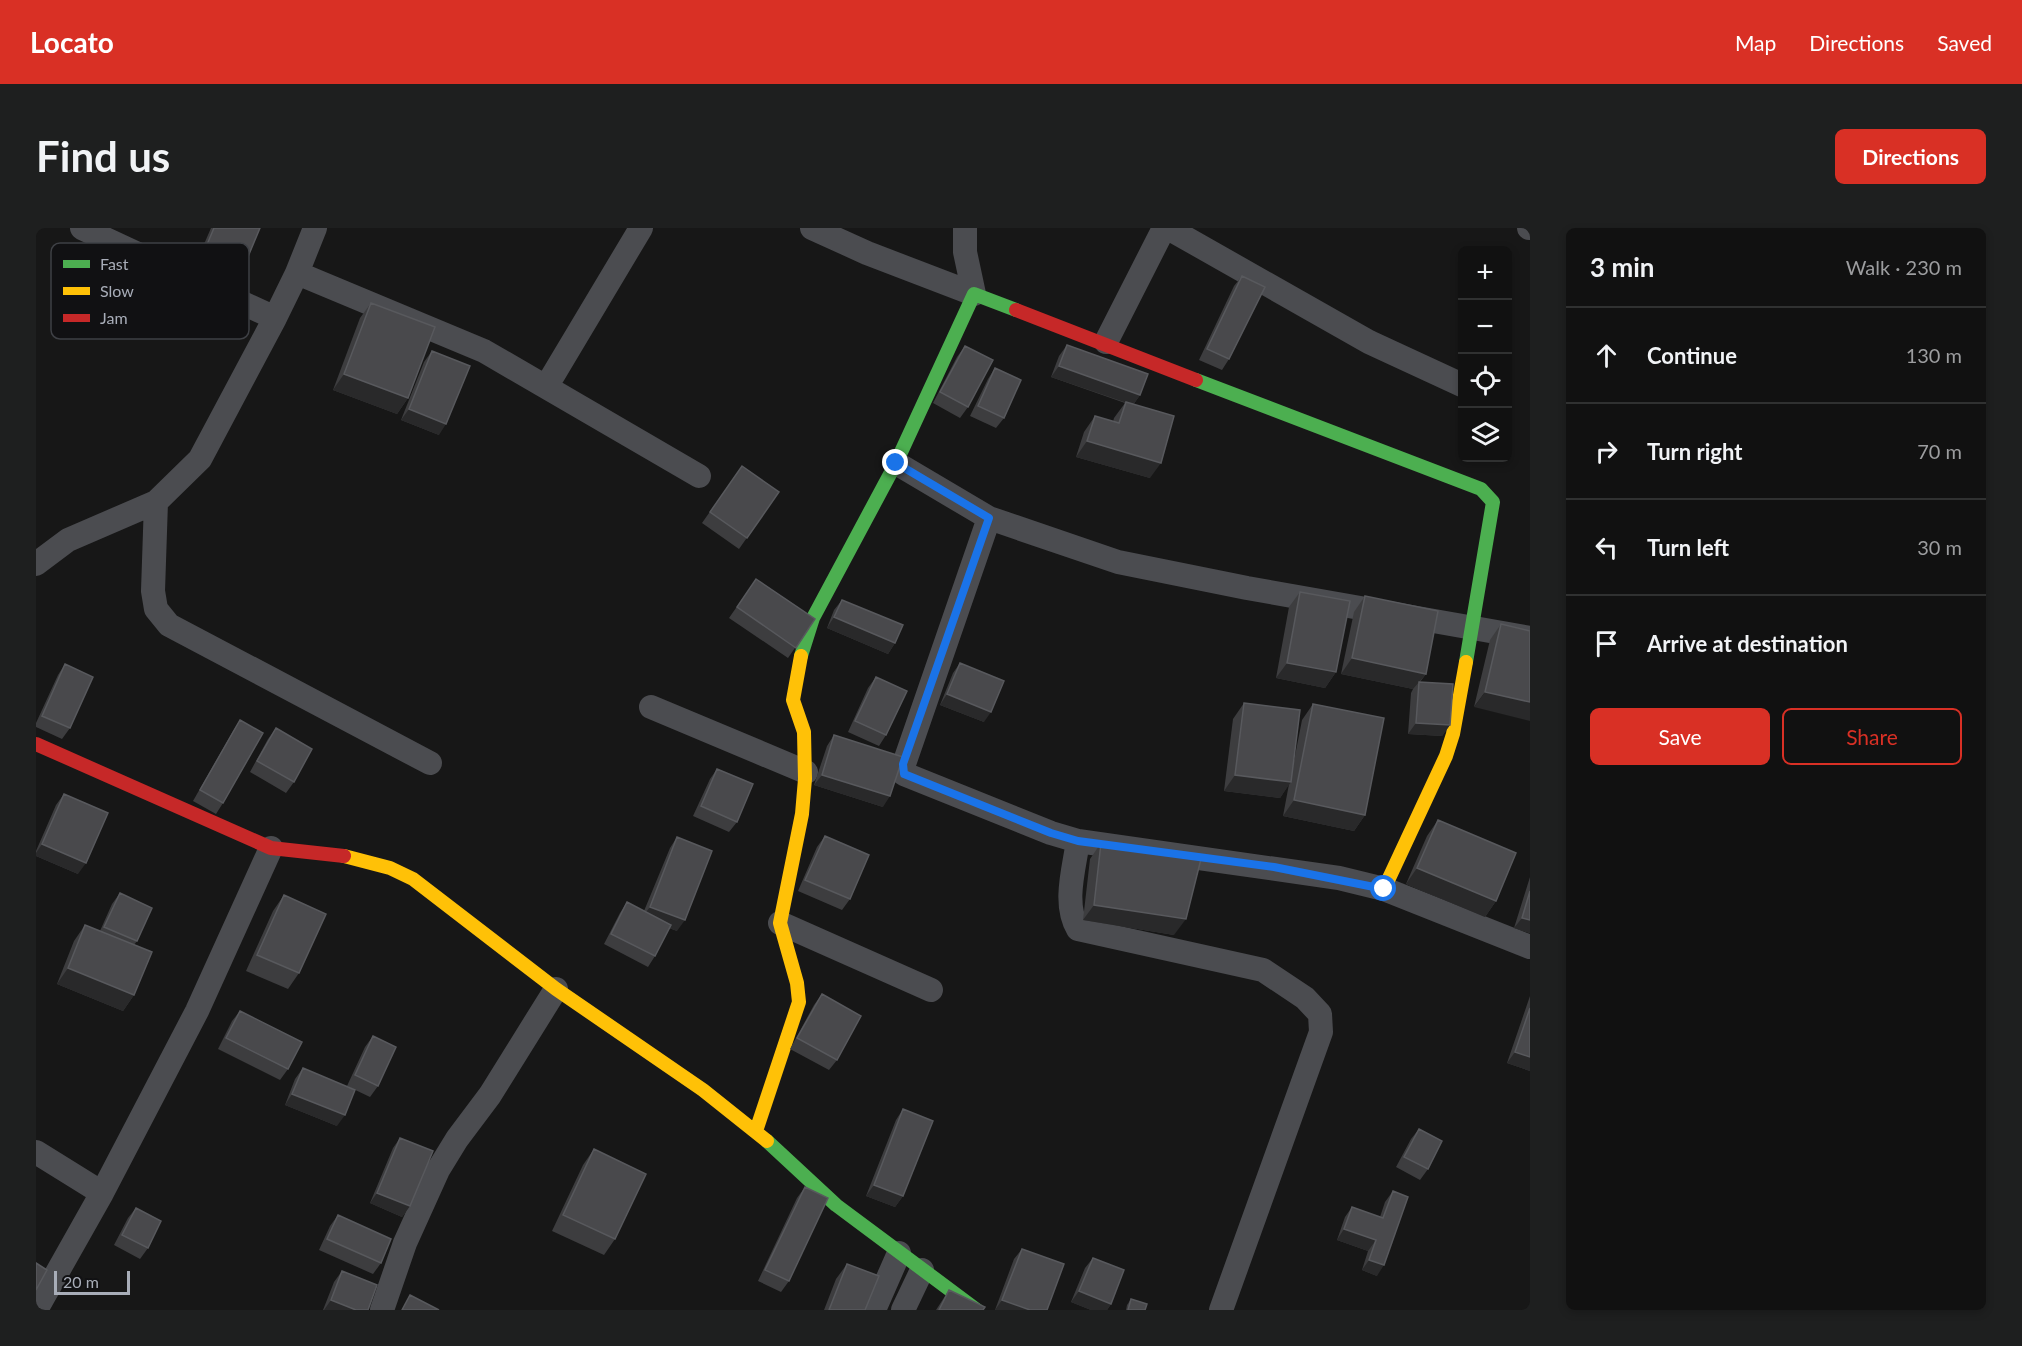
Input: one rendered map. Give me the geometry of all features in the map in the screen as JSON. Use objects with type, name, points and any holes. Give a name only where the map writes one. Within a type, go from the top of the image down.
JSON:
[{"type":"street","points":[[82,228],[114,243]]},
{"type":"street","points":[[36,564],[68,540],[156,502],[200,459],[275,318],[297,273],[315,228]]},
{"type":"street","points":[[546,387],[641,228]]},
{"type":"street","points":[[812,228],[867,253],[1106,342],[1355,445],[1480,489],[1493,502],[1453,734],[1446,756],[1384,889]]},
{"type":"street","points":[[756,1131],[799,1002],[797,983],[780,923],[802,813],[806,772],[804,732],[793,700],[803,647],[813,618],[896,463],[974,294],[965,252],[965,228]]},
{"type":"street","points":[[1106,342],[1166,228],[1369,342],[1458,383]]},
{"type":"street","points":[[297,273],[484,351],[699,476]]},
{"type":"street","points":[[249,306],[275,318]]},
{"type":"street","points":[[896,463],[989,518],[1118,562],[1247,588],[1530,638]]},
{"type":"street","points":[[156,502],[153,591],[156,609],[169,625],[430,763]]},
{"type":"street","points":[[989,518],[903,764],[904,774],[1051,833],[1078,841],[1274,867],[1384,889],[1530,947]]},
{"type":"street","points":[[651,707],[806,772]]},
{"type":"street","points":[[36,744],[271,848],[359,858],[390,868],[412,879],[556,989],[703,1090],[756,1131],[836,1205],[977,1310]]},
{"type":"street","points":[[1078,841],[1070,916],[1078,929],[1263,970],[1305,998],[1320,1014],[1321,1032],[1221,1310]]},
{"type":"street","points":[[36,1310],[102,1193],[197,1011],[271,848]]},
{"type":"street","points":[[780,923],[931,990]]},
{"type":"street","points":[[382,1310],[405,1243],[438,1170],[457,1139],[490,1095],[556,989]]},
{"type":"street","points":[[36,1152],[102,1193]]},
{"type":"street","points":[[874,1310],[899,1252]]},
{"type":"street","points":[[903,1310],[922,1270]]},
{"type":"building","points":[[214,228],[260,228],[249,254],[249,243],[208,243]]},
{"type":"building","points":[[1242,276],[1265,287],[1229,359],[1207,349]]},
{"type":"building","points":[[371,303],[435,327],[408,398],[344,374]]},
{"type":"building","points":[[1067,345],[1148,374],[1140,395],[1059,366]]},
{"type":"building","points":[[965,346],[993,360],[968,407],[940,392]]},
{"type":"building","points":[[432,351],[470,366],[446,424],[409,409]]},
{"type":"building","points":[[995,368],[1021,380],[1004,418],[978,406]]},
{"type":"building","points":[[1126,402],[1174,416],[1161,463],[1087,441],[1095,416],[1119,423]]},
{"type":"building","points":[[742,466],[779,492],[747,538],[710,512]]},
{"type":"building","points":[[756,579],[815,619],[796,648],[737,607]]},
{"type":"building","points":[[1300,592],[1350,601],[1336,672],[1287,663]]},
{"type":"building","points":[[1365,596],[1438,611],[1426,674],[1352,658]]},
{"type":"building","points":[[842,600],[903,625],[895,643],[834,617]]},
{"type":"building","points":[[1501,624],[1530,631],[1530,702],[1485,692]]},
{"type":"building","points":[[960,663],[1004,681],[991,712],[947,694]]},
{"type":"building","points":[[65,664],[93,677],[70,728],[42,716]]},
{"type":"building","points":[[876,677],[907,691],[886,735],[855,721]]},
{"type":"building","points":[[1419,682],[1453,684],[1450,725],[1416,723]]},
{"type":"building","points":[[1244,703],[1300,710],[1291,782],[1235,775]]},
{"type":"building","points":[[1313,704],[1384,718],[1365,815],[1294,800]]},
{"type":"building","points":[[240,720],[263,733],[223,803],[200,790]]},
{"type":"building","points":[[276,728],[312,749],[294,782],[257,761]]},
{"type":"building","points":[[834,735],[903,757],[890,796],[822,775]]},
{"type":"building","points":[[717,769],[753,784],[737,822],[701,806]]},
{"type":"building","points":[[64,794],[108,813],[86,863],[42,844]]},
{"type":"building","points":[[1438,820],[1516,853],[1496,901],[1417,868]]},
{"type":"building","points":[[825,836],[869,855],[850,899],[805,880]]},
{"type":"building","points":[[677,837],[712,851],[685,920],[650,907]]},
{"type":"building","points":[[1101,843],[1201,859],[1186,919],[1094,905]]},
{"type":"building","points":[[1530,891],[1530,920],[1522,918]]},
{"type":"building","points":[[120,893],[152,908],[137,941],[104,927]]},
{"type":"building","points":[[284,895],[326,914],[299,973],[257,955]]},
{"type":"building","points":[[627,902],[671,925],[655,956],[611,934]]},
{"type":"building","points":[[85,925],[152,952],[134,995],[68,968]]},
{"type":"building","points":[[822,994],[861,1016],[837,1060],[797,1038]]},
{"type":"building","points":[[1530,1008],[1530,1057],[1515,1052]]},
{"type":"building","points":[[240,1011],[302,1042],[288,1069],[226,1038]]},
{"type":"building","points":[[373,1036],[396,1047],[378,1086],[355,1075]]},
{"type":"building","points":[[303,1068],[355,1090],[345,1115],[292,1094]]},
{"type":"building","points":[[903,1109],[933,1121],[903,1196],[874,1185]]},
{"type":"building","points":[[1419,1129],[1442,1141],[1428,1169],[1404,1157]]},
{"type":"building","points":[[400,1138],[433,1151],[410,1206],[377,1193]]},
{"type":"building","points":[[594,1149],[646,1174],[615,1239],[563,1215]]},
{"type":"building","points":[[805,1187],[828,1198],[789,1281],[765,1270]]},
{"type":"building","points":[[1393,1191],[1408,1197],[1384,1265],[1369,1260],[1376,1240],[1344,1229],[1352,1207],[1383,1218]]},
{"type":"building","points":[[136,1208],[161,1221],[148,1248],[122,1235]]},
{"type":"building","points":[[338,1215],[391,1239],[381,1263],[327,1239]]},
{"type":"building","points":[[1022,1249],[1064,1264],[1047,1310],[1030,1310],[1002,1300]]},
{"type":"building","points":[[1093,1258],[1124,1270],[1111,1304],[1079,1291]]},
{"type":"building","points":[[36,1263],[47,1270],[36,1290]]},
{"type":"building","points":[[847,1264],[879,1276],[865,1310],[829,1310]]},
{"type":"building","points":[[342,1271],[377,1285],[368,1310],[356,1310],[331,1300]]},
{"type":"building","points":[[949,1290],[985,1307],[983,1310],[939,1310]]},
{"type":"building","points":[[410,1295],[439,1310],[402,1310]]},
{"type":"building","points":[[1131,1299],[1147,1304],[1145,1310],[1128,1310]]},
{"type":"traffic: fast","points":[[801,656],[813,618],[896,463],[974,294],[1016,310]]},
{"type":"traffic: fast","points":[[1196,380],[1481,489],[1493,502],[1466,662]]},
{"type":"traffic: fast","points":[[767,1141],[836,1205],[977,1310]]},
{"type":"traffic: slow","points":[[756,1131],[799,1002],[797,983],[780,923],[802,814],[805,779],[804,732],[793,700],[801,656]]},
{"type":"traffic: slow","points":[[1384,889],[1446,756],[1453,734],[1466,662]]},
{"type":"traffic: slow","points":[[344,856],[390,868],[413,879],[556,989],[703,1090],[767,1141]]},
{"type":"traffic: jam","points":[[1016,310],[1196,380]]},
{"type":"traffic: jam","points":[[36,744],[271,848],[344,856]]},
{"type":"route","points":[[896,463],[989,518],[903,764],[904,774],[916,781],[1051,833],[1078,841],[1114,848],[1274,867],[1339,878],[1384,889]]}]
